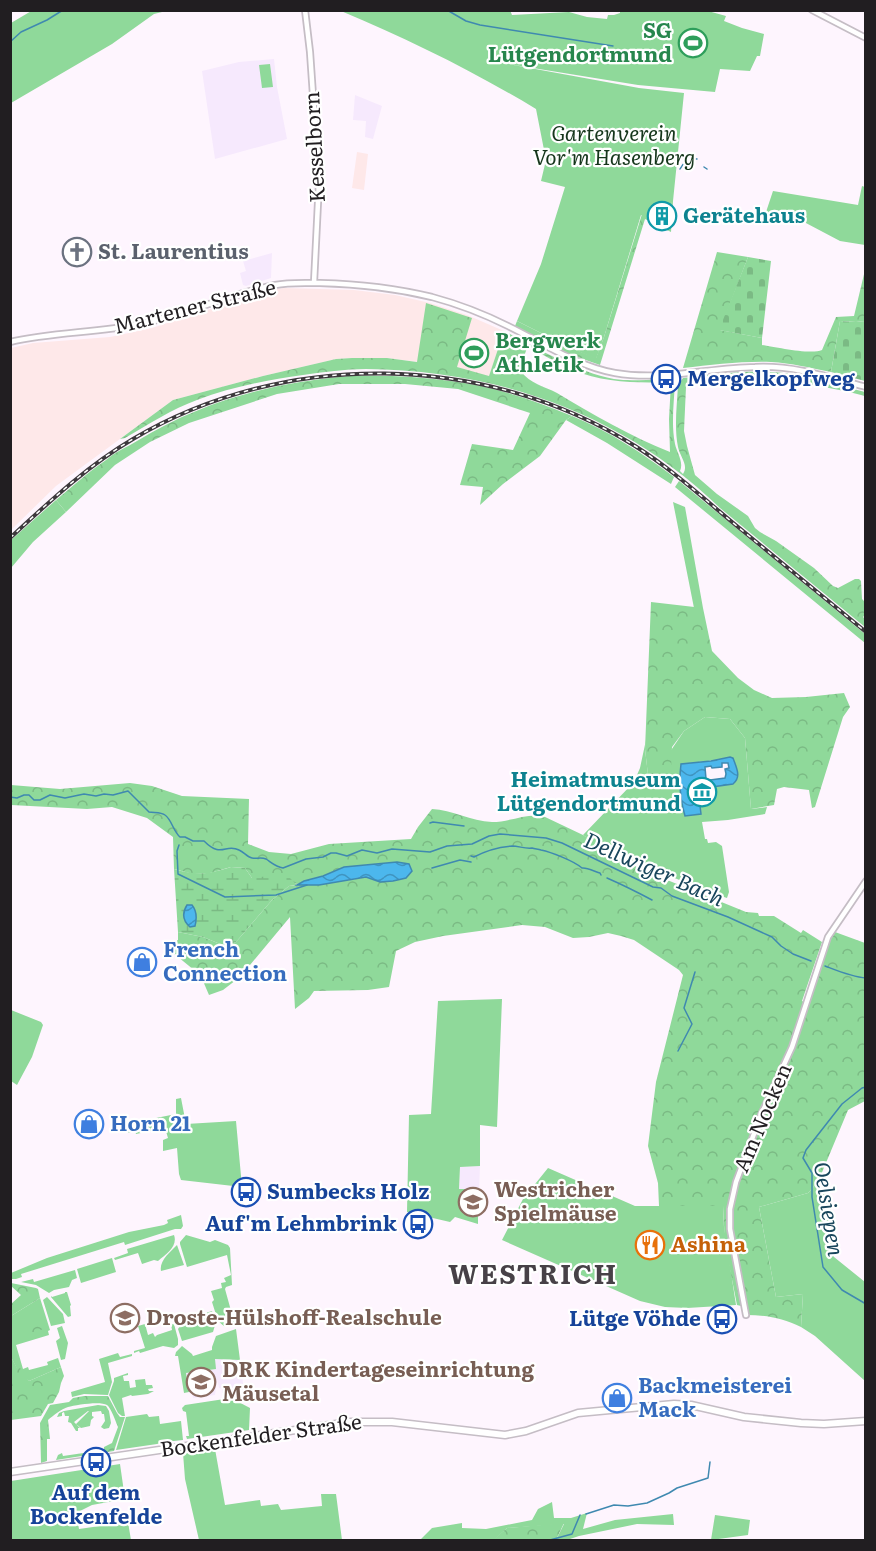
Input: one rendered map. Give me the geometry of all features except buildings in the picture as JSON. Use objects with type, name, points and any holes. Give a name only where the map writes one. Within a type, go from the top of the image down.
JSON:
[{"type":"main road","name":"Bockenfelder Straße","points":[[10,1472],[350,1422],[392,1422],[505,1435],[526,1431],[578,1413],[674,1404],[691,1405],[744,1417],[801,1423],[866,1421]]},
{"type":"street","name":"Kesselborn","points":[[305,10],[311,60],[319,182],[314,283]]},
{"type":"street","points":[[812,10],[866,38]]},
{"type":"street","name":"Martener Straße","points":[[10,342],[35,336],[141,324],[275,285],[349,284],[382,287],[443,300],[505,324],[579,362],[612,373],[637,376],[741,367],[771,367],[801,370],[866,387]]},
{"type":"street","name":"Am Nocken","points":[[746,1315],[730,1229],[729,1216],[732,1198],[761,1115],[792,1047],[825,946],[834,927],[866,880]]},
{"type":"shaded area","points":[[274,59],[287,139],[215,159],[202,71],[239,62]]},
{"type":"shaded area","points":[[355,95],[382,106],[373,139],[365,137],[366,121],[353,120]]},
{"type":"shaded area","points":[[357,152],[368,154],[364,190],[352,188]]},
{"type":"shaded area","points":[[272,253],[271,278],[243,285],[240,273],[246,271],[243,261]]},
{"type":"shaded area","points":[[284,288],[354,290],[395,295],[467,315],[504,331],[489,377],[457,367],[387,358],[336,359],[173,400],[56,486],[11,530],[11,348],[33,343],[110,337],[152,328],[266,291]]},
{"type":"shaded area","name":"Westricher Spielmäuse","points":[[480,1166],[478,1216],[469,1214],[465,1189],[459,1189],[460,1167]]},
{"type":"shaded area","points":[[214,1359],[240,1360],[245,1399],[237,1397],[233,1389],[232,1392],[222,1393],[217,1379],[215,1395],[193,1398],[191,1386],[188,1387],[186,1373],[215,1369]]},
{"type":"green space","points":[[33,10],[166,11],[154,14],[112,44],[11,103],[11,23]]},
{"type":"green space","name":"Gartenverein Vor'm Hasenberg","points":[[510,10],[512,15],[569,12],[607,19],[608,15],[620,13],[620,11],[708,11],[726,16],[724,21],[764,34],[760,56],[757,56],[750,71],[720,69],[715,92],[638,85],[508,64],[639,88],[684,93],[673,201],[665,223],[641,215],[596,359],[517,321],[541,264],[565,187],[541,181],[546,160],[536,109],[440,56],[341,11]]},
{"type":"green space","points":[[513,45],[510,62],[491,56],[495,50]]},
{"type":"green space","points":[[270,64],[273,87],[262,88],[259,65]]},
{"type":"green space","points":[[862,186],[865,187],[865,245],[840,241],[804,222],[765,215],[773,191],[858,205]]},
{"type":"green space","points":[[672,201],[671,232],[645,219],[600,365],[563,352],[515,326],[517,321],[596,358],[642,214],[665,222]]},
{"type":"green space","points":[[717,252],[748,257],[720,330],[762,338],[762,345],[793,350],[810,352],[822,350],[836,317],[854,316],[865,270],[865,321],[840,321],[831,372],[771,362],[683,368]]},
{"type":"green space","points":[[748,257],[771,261],[762,338],[719,330]]},
{"type":"green space","points":[[426,303],[472,318],[457,367],[489,376],[504,331],[558,359],[600,376],[622,380],[673,380],[675,382],[674,436],[681,461],[680,471],[683,474],[685,464],[678,447],[676,424],[678,385],[683,378],[737,372],[782,373],[818,379],[865,392],[865,396],[773,380],[736,378],[696,381],[686,387],[684,431],[695,475],[748,516],[755,528],[814,568],[833,586],[838,588],[855,579],[861,581],[862,599],[865,602],[863,617],[865,627],[683,475],[643,447],[601,423],[557,404],[511,389],[464,378],[415,371],[366,369],[327,372],[263,382],[210,395],[179,408],[120,439],[173,400],[263,376],[336,359],[387,358],[417,362]],"holes":[[[527,348],[573,370],[597,378],[634,382],[671,382],[670,452],[598,417],[529,379],[521,371],[522,362]]]},
{"type":"green space","points":[[840,321],[865,321],[865,381],[831,372]]},
{"type":"green space","points":[[349,376],[413,377],[466,383],[513,394],[572,416],[566,420],[540,456],[480,505],[483,487],[460,485],[472,444],[513,450],[530,413],[458,389],[405,384],[339,384],[277,394],[189,423],[150,442],[115,465],[66,512],[56,500],[113,454],[162,427],[213,404],[293,383]]},
{"type":"green space","points":[[572,416],[625,443],[650,459],[674,477],[671,484],[566,420]]},
{"type":"green space","points":[[679,481],[865,634],[865,643],[675,487]]},
{"type":"green space","points":[[56,500],[66,512],[33,542],[11,568],[11,540]]},
{"type":"green space","points":[[673,502],[685,507],[703,608],[694,608]]},
{"type":"green space","points":[[651,602],[703,608],[712,651],[738,678],[754,690],[772,698],[844,693],[850,707],[843,717],[815,807],[812,808],[809,790],[784,787],[777,789],[774,805],[751,809],[745,738],[730,719],[705,717],[684,731],[672,747],[671,770],[649,784],[645,749]]},
{"type":"green space","points":[[705,717],[730,719],[745,738],[751,809],[767,807],[765,814],[702,822],[708,843],[716,842],[722,846],[729,892],[727,898],[633,861],[604,844],[602,848],[583,835],[634,782],[640,768],[646,740],[649,783],[684,731]],"holes":[[[733,758],[733,784],[698,789],[701,814],[685,816],[680,790],[681,764]]]},
{"type":"green space","points":[[130,783],[152,786],[182,796],[249,799],[248,844],[269,852],[291,854],[329,844],[411,839],[432,809],[492,822],[543,816],[583,835],[619,858],[645,871],[746,912],[758,913],[759,916],[774,916],[801,933],[803,930],[822,942],[802,1001],[808,1004],[830,938],[835,932],[865,943],[865,1101],[848,1110],[818,1182],[808,1193],[759,1207],[776,1297],[803,1294],[801,1327],[774,1318],[746,1315],[745,1307],[737,1305],[725,1244],[723,1206],[659,1206],[658,1183],[648,1146],[656,1082],[683,975],[679,970],[634,940],[621,936],[608,933],[573,938],[545,927],[522,925],[415,942],[396,951],[389,987],[368,990],[314,991],[295,1009],[290,917],[240,977],[223,990],[209,995],[203,981],[194,970],[167,948],[178,940],[178,932],[203,937],[225,946],[236,942],[272,900],[289,886],[366,877],[380,882],[412,871],[409,864],[397,862],[344,867],[298,884],[252,878],[245,868],[231,867],[210,873],[193,874],[174,869],[173,837],[147,818],[112,807],[87,809],[11,805],[11,785],[60,789]]},
{"type":"green space","points":[[231,867],[245,868],[252,878],[286,874],[297,885],[289,886],[272,900],[236,942],[225,946],[203,937],[178,932],[174,869],[203,873]]},
{"type":"green space","points":[[502,999],[497,1127],[480,1125],[480,1166],[460,1167],[459,1189],[465,1189],[469,1214],[478,1216],[478,1224],[455,1217],[450,1222],[407,1212],[409,1115],[431,1114],[438,1001]]},
{"type":"green space","points":[[11,1010],[41,1022],[43,1025],[32,1057],[17,1085],[11,1081]]},
{"type":"green space","points":[[181,1098],[186,1124],[236,1121],[242,1187],[181,1180],[177,1148],[163,1151],[163,1140],[168,1138],[165,1128],[136,1134],[135,1131],[127,1133],[126,1124],[176,1114],[176,1099]]},
{"type":"green space","points":[[548,1168],[635,1206],[723,1206],[736,1305],[687,1308],[665,1307],[640,1301],[502,1240],[523,1199]]},
{"type":"green space","points":[[818,1182],[830,1199],[834,1257],[865,1282],[865,1381],[815,1336],[801,1327],[803,1294],[776,1297],[759,1207],[808,1193]]},
{"type":"green space","points":[[181,1215],[183,1226],[181,1229],[125,1245],[124,1242],[11,1279],[11,1273],[47,1258],[129,1232],[164,1225],[168,1223],[167,1220]]},
{"type":"green space","points":[[174,1235],[173,1246],[158,1261],[142,1264],[138,1253],[115,1260],[114,1258],[128,1253],[127,1249]]},
{"type":"green space","points":[[186,1235],[210,1242],[215,1240],[230,1248],[232,1285],[225,1289],[233,1318],[238,1325],[225,1327],[218,1321],[212,1302],[214,1300],[211,1291],[222,1288],[221,1283],[226,1282],[224,1278],[231,1275],[227,1255],[187,1267],[180,1244]]},
{"type":"green space","points":[[177,1245],[184,1265],[161,1271],[163,1260]]},
{"type":"green space","points":[[112,1258],[116,1272],[81,1283],[77,1269]]},
{"type":"green space","points":[[75,1270],[77,1278],[72,1280],[69,1287],[49,1293],[36,1285],[21,1282],[33,1279],[34,1282]]},
{"type":"green space","points":[[11,1283],[38,1289],[40,1298],[11,1316],[11,1304],[21,1295],[11,1286]]},
{"type":"green space","points":[[67,1292],[71,1305],[71,1316],[68,1317],[51,1297]]},
{"type":"green space","points":[[47,1297],[63,1314],[65,1323],[51,1326],[43,1300]]},
{"type":"green space","points":[[40,1298],[50,1330],[49,1335],[16,1345],[23,1369],[28,1367],[29,1370],[48,1365],[47,1362],[58,1358],[61,1367],[29,1381],[17,1369],[11,1357],[11,1316]]},
{"type":"green space","points":[[212,1311],[216,1322],[213,1332],[182,1341],[178,1329],[184,1320]]},
{"type":"green space","points":[[38,1320],[45,1323],[43,1329],[16,1342],[13,1341],[14,1337]]},
{"type":"green space","points":[[145,1324],[148,1335],[153,1333],[155,1337],[172,1330],[171,1324],[174,1324],[178,1345],[174,1348],[163,1346],[134,1353],[134,1351],[145,1348],[138,1326]]},
{"type":"green space","points":[[62,1326],[68,1343],[65,1359],[61,1360],[56,1341],[60,1338],[57,1328]]},
{"type":"green space","points":[[236,1329],[240,1360],[215,1359],[216,1369],[186,1373],[189,1392],[184,1393],[176,1352],[182,1346],[193,1356],[212,1350],[216,1336]]},
{"type":"green space","points":[[118,1353],[120,1357],[132,1354],[132,1356],[108,1363],[112,1382],[108,1395],[84,1394],[72,1397],[71,1392],[105,1382],[99,1359]]},
{"type":"green space","points":[[11,1357],[29,1381],[61,1367],[64,1376],[59,1392],[41,1416],[11,1420]]},
{"type":"green space","points":[[128,1373],[123,1376],[124,1381],[129,1381],[130,1388],[136,1387],[135,1380],[145,1379],[146,1385],[152,1385],[153,1388],[148,1389],[149,1391],[154,1391],[122,1398],[125,1416],[122,1416],[118,1413],[109,1395],[114,1378]]},
{"type":"green space","points":[[108,1396],[120,1417],[125,1417],[114,1451],[56,1460],[62,1453],[63,1456],[104,1450],[104,1447],[112,1443],[118,1427],[107,1405],[94,1403],[76,1405],[63,1409],[48,1420],[50,1439],[47,1439],[47,1461],[41,1463],[40,1423],[50,1405],[69,1402],[73,1398]]},
{"type":"green space","points":[[231,1398],[250,1408],[249,1430],[187,1439],[186,1436],[189,1436],[186,1412],[182,1408],[185,1405]]},
{"type":"green space","points":[[98,1405],[106,1406],[109,1411],[111,1423],[109,1428],[101,1427],[105,1421],[101,1411],[92,1412],[94,1417],[90,1426],[81,1428],[76,1424],[80,1428],[78,1431],[68,1422],[69,1416],[65,1416],[64,1412],[62,1416],[57,1417],[59,1413]],"holes":[[[89,1411],[76,1424],[74,1422]]]},
{"type":"green space","points":[[147,1414],[149,1417],[159,1416],[160,1424],[181,1421],[183,1440],[116,1450],[126,1417]]},
{"type":"green space","points":[[215,1449],[225,1505],[260,1500],[261,1506],[278,1504],[281,1510],[322,1506],[321,1494],[336,1494],[342,1540],[199,1540],[185,1479],[183,1453]]},
{"type":"green space","points":[[120,1464],[125,1499],[92,1505],[76,1513],[79,1529],[128,1522],[131,1540],[11,1540],[11,1481]]},
{"type":"green space","points":[[552,1502],[554,1518],[571,1518],[587,1513],[583,1529],[615,1520],[673,1514],[674,1525],[637,1524],[567,1540],[556,1540],[564,1524],[507,1528],[494,1540],[420,1540],[432,1528],[462,1523],[462,1528],[486,1529],[532,1520],[538,1509]]},
{"type":"green space","points":[[715,1515],[750,1520],[748,1535],[711,1540]]},
{"type":"green space","points":[[564,1523],[556,1540],[493,1540],[507,1528]]},
{"type":"water","points":[[733,758],[738,772],[736,781],[733,784],[698,789],[701,814],[685,816],[680,790],[681,764]],"holes":[[[722,763],[728,763],[729,768],[725,769],[725,778],[706,779],[705,767],[722,767]]]},
{"type":"water","points":[[397,862],[409,864],[412,871],[406,878],[380,882],[366,877],[319,885],[297,885],[344,867]]},
{"type":"water","points":[[187,905],[192,905],[195,910],[195,926],[190,927],[185,920],[184,911]]},
{"type":"waterway","points":[[10,42],[21,32],[63,10]]},
{"type":"waterway","points":[[447,10],[466,21],[480,25],[613,46]]},
{"type":"waterway","points":[[680,169],[687,161],[697,159]]},
{"type":"waterway","name":"Dellwiger Bach","points":[[10,797],[29,795],[34,800],[40,800],[50,795],[65,798],[84,794],[113,795],[128,791],[149,812],[165,815],[180,837],[193,841],[204,841],[219,850],[234,848],[250,857],[266,859],[283,868],[331,853],[347,856],[362,850],[377,853],[392,849],[430,852],[447,846],[472,844],[489,836],[500,834],[546,838],[562,843],[653,887],[661,888],[672,896],[728,917],[772,937],[793,954],[811,961]]},
{"type":"waterway","name":"Dellwiger Bach","points":[[430,823],[464,826]]},
{"type":"waterway","points":[[179,845],[178,874],[225,897],[276,895],[307,885]]},
{"type":"waterway","points":[[471,856],[507,846],[532,848],[556,855],[601,875]]},
{"type":"waterway","points":[[432,868],[460,860],[471,862]]},
{"type":"waterway","points":[[607,878],[652,900]]},
{"type":"waterway","name":"Dellwiger Bach","points":[[825,966],[866,978]]},
{"type":"waterway","points":[[678,1051],[692,1024],[684,1008],[695,972]]},
{"type":"waterway","name":"Oelsiepen","points":[[866,1087],[842,1104],[806,1150],[803,1158],[812,1173],[812,1197],[823,1267],[842,1290],[866,1304]]},
{"type":"waterway","points":[[586,1514],[614,1505],[628,1506],[647,1503],[677,1488],[708,1478],[710,1462]]},
{"type":"waterway","points":[[550,1540],[572,1534],[580,1515]]},
{"type":"railway","points":[[10,538],[69,485],[100,461],[133,439],[192,410],[254,389],[319,377],[385,374],[450,379],[515,393],[577,415],[635,446],[685,482],[866,632]]},
{"type":"place","name":"SG Lütgendortmund","points":[[693,43]]},
{"type":"place","name":"Gerätehaus","points":[[662,216]]},
{"type":"place","name":"St. Laurentius","points":[[77,252]]},
{"type":"place","name":"Bergwerk Athletik","points":[[474,353]]},
{"type":"place","name":"Mergelkopfweg","points":[[666,379]]},
{"type":"place","name":"Heimatmuseum Lütgendortmund","points":[[702,792]]},
{"type":"place","name":"French Connection","points":[[142,962]]},
{"type":"place","name":"Horn 21","points":[[89,1124]]},
{"type":"place","name":"Sumbecks Holz","points":[[246,1192]]},
{"type":"place","name":"Westricher Spielmäuse","points":[[473,1202]]},
{"type":"place","name":"Auf'm Lehmbrink","points":[[418,1224]]},
{"type":"place","name":"Ashina","points":[[650,1245]]},
{"type":"place","name":"Droste-Hülshoff-Realschule","points":[[125,1318]]},
{"type":"place","name":"Lütge Vöhde","points":[[722,1319]]},
{"type":"place","name":"DRK Kindertageseinrichtung Mäusetal","points":[[201,1382]]},
{"type":"place","name":"Backmeisterei Mack","points":[[617,1398]]},
{"type":"place","name":"Auf dem Bockenfelde","points":[[96,1462]]},
{"type":"district","name":"WESTRICH","points":[[533,1275]]}]
